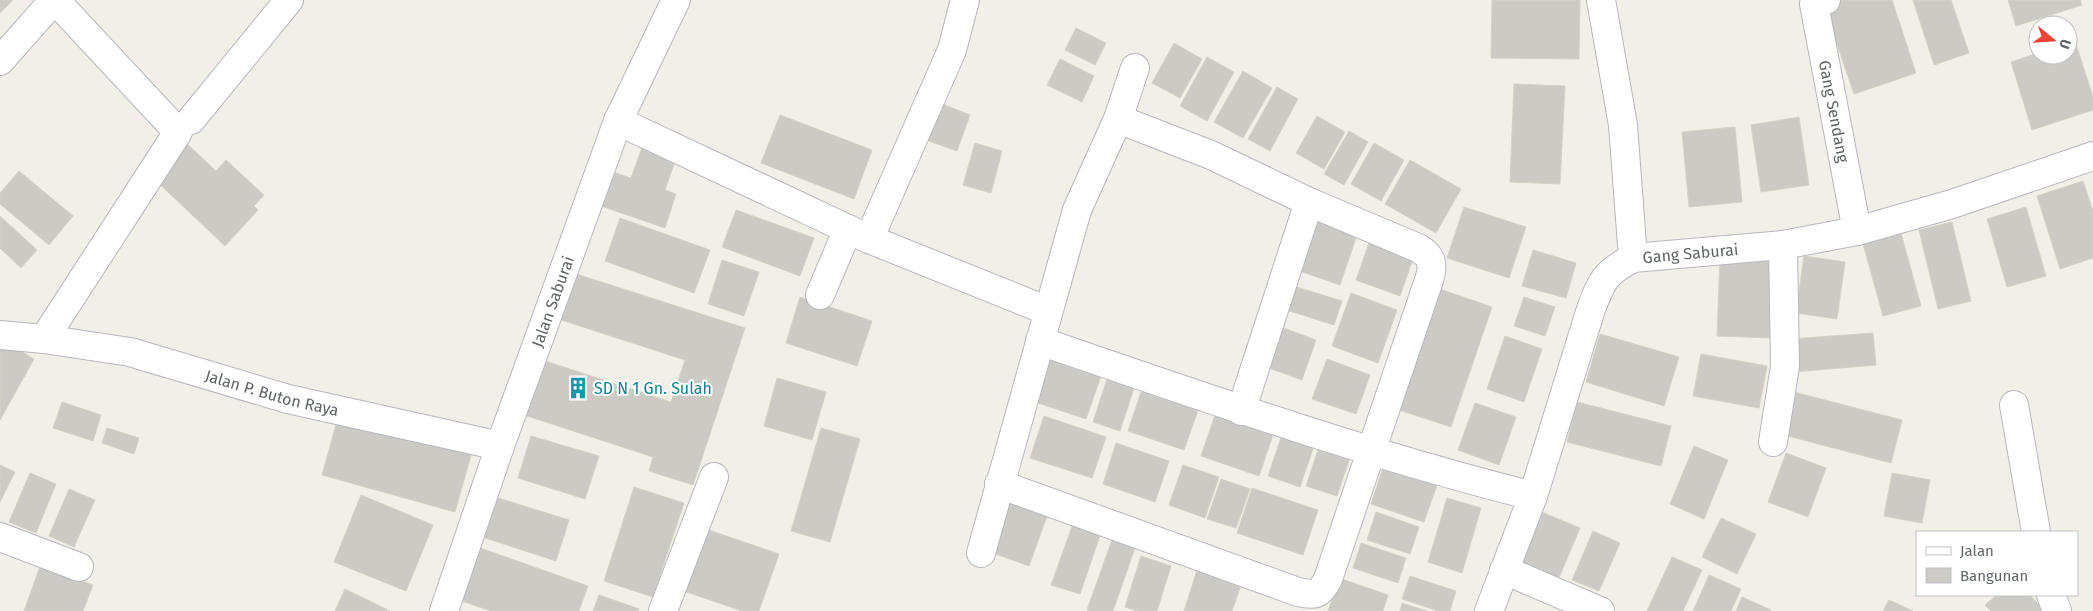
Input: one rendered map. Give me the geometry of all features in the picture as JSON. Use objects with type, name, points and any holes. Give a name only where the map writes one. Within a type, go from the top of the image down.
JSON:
[{"type":"street","points":[[0,61],[54,0],[178,132],[44,339]]},
{"type":"street","points":[[191,120],[289,0]]},
{"type":"street","name":"Jalan Saburai","points":[[444,611],[500,446],[618,121],[676,0]]},
{"type":"street","points":[[820,295],[858,234],[952,50],[965,0]]},
{"type":"street","points":[[1601,0],[1623,125],[1633,258]]},
{"type":"street","name":"Gang Sendang","points":[[1818,1],[1857,231]]},
{"type":"street","points":[[981,553],[1077,210],[1118,119],[1135,68]]},
{"type":"street","points":[[999,484],[1310,595],[1317,594],[1324,587],[1328,579],[1430,280],[1432,263],[1426,252],[1309,202],[1211,155],[1118,119]]},
{"type":"street","points":[[618,121],[681,149],[858,234],[1048,311]]},
{"type":"street","name":"Gang Saburai","points":[[1489,611],[1533,496],[1591,309],[1600,285],[1615,268],[1633,258],[1784,244],[1857,231],[1952,204],[2093,156]]},
{"type":"street","points":[[1241,411],[1309,202]]},
{"type":"street","points":[[1773,442],[1785,366],[1784,244]]},
{"type":"street","name":"Jalan P. Buton Raya","points":[[0,335],[44,339],[130,352],[288,399],[500,446]]},
{"type":"street","points":[[1040,340],[1241,411],[1442,472],[1533,496]]},
{"type":"street","points":[[2014,405],[2036,531]]},
{"type":"street","points":[[664,611],[714,477]]},
{"type":"street","points":[[0,537],[79,567]]},
{"type":"street","points":[[1504,570],[1600,611]]},
{"type":"street","points":[[2051,596],[2056,611]]},
{"type":"building","points":[[0,0],[13,0],[0,13]]},
{"type":"building","points":[[1492,0],[1580,0],[1579,59],[1491,58]]},
{"type":"building","points":[[1841,0],[1892,0],[1916,73],[1854,94],[1824,6]]},
{"type":"building","points":[[1913,0],[1951,0],[1969,53],[1934,65]]},
{"type":"building","points":[[2008,0],[2080,0],[2082,5],[2051,15],[2028,15],[2028,22],[2016,26]]},
{"type":"building","points":[[1076,28],[1106,43],[1095,65],[1065,50]]},
{"type":"building","points":[[1174,43],[1202,59],[1180,98],[1152,83]]},
{"type":"building","points":[[2078,50],[2093,97],[2093,110],[2032,130],[2011,62],[2028,56],[2028,65],[2078,65]]},
{"type":"building","points":[[1207,57],[1234,72],[1207,121],[1180,106]]},
{"type":"building","points":[[1060,59],[1094,76],[1082,102],[1047,85]]},
{"type":"building","points":[[1243,71],[1272,88],[1243,138],[1214,122]]},
{"type":"building","points":[[1514,84],[1565,86],[1560,184],[1510,182]]},
{"type":"building","points":[[1277,87],[1298,99],[1270,151],[1248,139]]},
{"type":"building","points":[[940,103],[970,115],[957,151],[926,140]]},
{"type":"building","points":[[780,115],[872,150],[854,199],[761,163]]},
{"type":"building","points":[[1317,116],[1345,132],[1324,169],[1296,153]]},
{"type":"building","points":[[1799,117],[1809,185],[1761,192],[1751,125]]},
{"type":"building","points":[[1735,127],[1742,202],[1689,207],[1682,132]]},
{"type":"building","points":[[1349,131],[1368,142],[1344,185],[1324,174]]},
{"type":"building","points":[[183,140],[216,171],[226,160],[264,195],[254,206],[258,210],[225,246],[150,175]]},
{"type":"building","points":[[975,143],[1002,151],[991,193],[963,185]]},
{"type":"building","points":[[1374,143],[1404,160],[1381,201],[1351,184]]},
{"type":"building","points":[[643,145],[676,158],[665,190],[676,194],[665,228],[598,205],[610,171],[631,178]]},
{"type":"building","points":[[1410,160],[1461,189],[1436,233],[1385,204]]},
{"type":"building","points":[[19,171],[73,216],[49,245],[0,204],[0,193]]},
{"type":"building","points":[[2083,181],[2093,211],[2093,258],[2060,269],[2037,196]]},
{"type":"building","points":[[1464,207],[1526,227],[1509,278],[1447,258]]},
{"type":"building","points":[[2026,207],[2046,276],[2007,287],[1987,219]]},
{"type":"building","points":[[736,210],[814,238],[800,276],[722,247]]},
{"type":"building","points":[[1312,215],[1358,232],[1340,285],[1294,269]]},
{"type":"building","points":[[0,216],[37,250],[21,268],[0,248]]},
{"type":"building","points":[[620,218],[710,250],[694,293],[605,261]]},
{"type":"building","points":[[1952,222],[1971,301],[1938,309],[1919,230]]},
{"type":"building","points":[[1901,233],[1921,306],[1883,316],[1863,244]]},
{"type":"building","points":[[1370,240],[1414,256],[1400,296],[1356,280]]},
{"type":"building","points":[[1533,250],[1576,263],[1566,298],[1522,286]]},
{"type":"building","points":[[1720,256],[1774,258],[1771,338],[1717,336]]},
{"type":"building","points":[[1804,256],[1845,262],[1837,319],[1796,313]]},
{"type":"building","points":[[722,260],[759,272],[744,316],[708,304]]},
{"type":"building","name":"SD N 1 Gn. Sulah","points":[[567,271],[745,328],[693,485],[649,471],[653,457],[518,413],[536,358],[671,402],[685,360],[552,317]]},
{"type":"building","points":[[1287,284],[1342,301],[1334,325],[1280,308]]},
{"type":"building","points":[[1434,287],[1492,307],[1451,427],[1393,408]]},
{"type":"building","points":[[1351,293],[1397,310],[1378,363],[1332,346]]},
{"type":"building","points":[[800,297],[872,321],[857,366],[786,343]]},
{"type":"building","points":[[1524,297],[1555,307],[1545,336],[1514,326]]},
{"type":"building","points":[[1273,324],[1316,340],[1302,380],[1258,364]]},
{"type":"building","points":[[1873,333],[1876,365],[1793,372],[1790,339]]},
{"type":"building","points":[[1600,334],[1679,357],[1664,406],[1586,382]]},
{"type":"building","points":[[1505,336],[1542,349],[1524,402],[1487,389]]},
{"type":"building","points":[[0,339],[34,359],[0,420]]},
{"type":"building","points":[[1701,354],[1767,366],[1759,408],[1693,396]]},
{"type":"building","points":[[1047,358],[1101,376],[1086,419],[1032,401]]},
{"type":"building","points":[[1327,359],[1370,375],[1356,414],[1312,399]]},
{"type":"building","points":[[1108,376],[1135,385],[1120,431],[1093,422]]},
{"type":"building","points":[[777,378],[826,392],[812,440],[764,426]]},
{"type":"building","points":[[1143,386],[1200,405],[1184,450],[1128,431]]},
{"type":"building","points":[[1790,391],[1902,420],[1891,463],[1780,434]]},
{"type":"building","points":[[62,402],[101,415],[93,441],[53,428]]},
{"type":"building","points":[[1577,402],[1671,426],[1661,466],[1567,442]]},
{"type":"building","points":[[1475,403],[1516,417],[1499,465],[1458,450]]},
{"type":"building","points":[[339,414],[472,452],[455,512],[322,475]]},
{"type":"building","points":[[1215,415],[1273,435],[1259,476],[1201,456]]},
{"type":"building","points":[[1044,416],[1106,437],[1092,478],[1030,458]]},
{"type":"building","points":[[107,428],[139,438],[134,454],[102,443]]},
{"type":"building","points":[[821,428],[860,439],[830,542],[791,531]]},
{"type":"building","points":[[1284,429],[1316,440],[1300,487],[1268,476]]},
{"type":"building","points":[[531,436],[599,456],[585,499],[518,478]]},
{"type":"building","points":[[1322,438],[1353,449],[1337,496],[1306,486]]},
{"type":"building","points":[[1116,443],[1169,461],[1155,502],[1103,484]]},
{"type":"building","points":[[1694,446],[1728,460],[1704,519],[1670,504]]},
{"type":"building","points":[[1786,453],[1826,468],[1808,517],[1768,502]]},
{"type":"building","points":[[1386,459],[1440,477],[1424,522],[1371,504]]},
{"type":"building","points":[[0,465],[15,472],[0,502]]},
{"type":"building","points":[[1183,465],[1219,477],[1205,518],[1169,505]]},
{"type":"building","points":[[30,473],[56,484],[36,533],[9,522]]},
{"type":"building","points":[[1892,473],[1930,480],[1922,523],[1884,516]]},
{"type":"building","points":[[1221,479],[1250,489],[1236,528],[1207,519]]},
{"type":"building","points":[[634,487],[684,503],[653,597],[604,581]]},
{"type":"building","points":[[1252,488],[1318,510],[1303,555],[1237,533]]},
{"type":"building","points":[[69,489],[95,500],[74,547],[49,536]]},
{"type":"building","points":[[1008,493],[1050,508],[1029,566],[987,551]]},
{"type":"building","points":[[361,495],[433,525],[406,591],[334,562]]},
{"type":"building","points":[[495,497],[569,520],[556,561],[482,537]]},
{"type":"building","points":[[1447,498],[1481,508],[1462,573],[1428,562]]},
{"type":"building","points":[[1539,511],[1580,528],[1558,580],[1517,562]]},
{"type":"building","points":[[1376,512],[1419,527],[1410,554],[1367,540]]},
{"type":"building","points":[[1721,518],[1756,534],[1737,574],[1702,557]]},
{"type":"building","points":[[1074,521],[1102,530],[1080,594],[1051,585]]},
{"type":"building","points":[[700,527],[779,554],[759,611],[742,611],[678,589]]},
{"type":"building","points":[[1593,531],[1620,543],[1599,591],[1572,580]]},
{"type":"building","points":[[1112,540],[1135,548],[1113,611],[1089,611],[1087,610]]},
{"type":"building","points":[[1361,543],[1406,558],[1398,583],[1353,568]]},
{"type":"building","points":[[469,544],[588,586],[579,611],[491,611],[450,597]]},
{"type":"building","points":[[1141,556],[1171,566],[1157,611],[1137,611],[1125,607]]},
{"type":"building","points":[[1672,557],[1702,570],[1683,611],[1647,611]]},
{"type":"building","points":[[40,566],[93,585],[83,611],[24,611]]},
{"type":"building","points":[[1198,567],[1242,582],[1232,611],[1184,611]]},
{"type":"building","points":[[1709,575],[1741,589],[1731,611],[1693,611]]},
{"type":"building","points":[[1410,576],[1456,591],[1450,611],[1438,611],[1402,599]]},
{"type":"building","points":[[1339,578],[1388,595],[1383,611],[1328,611]]},
{"type":"building","points":[[345,589],[390,611],[335,611]]},
{"type":"building","points":[[599,595],[639,609],[638,611],[593,611]]},
{"type":"building","points":[[1996,596],[2031,596],[2044,611],[1991,611],[1985,605]]},
{"type":"building","points":[[1742,597],[1771,610],[1736,611]]},
{"type":"building","points":[[1889,600],[1913,611],[1883,611]]},
{"type":"building","points":[[1402,603],[1427,611],[1400,611]]},
{"type":"place","name":"SD N 1 Gn. Sulah","points":[[578,388]]}]
